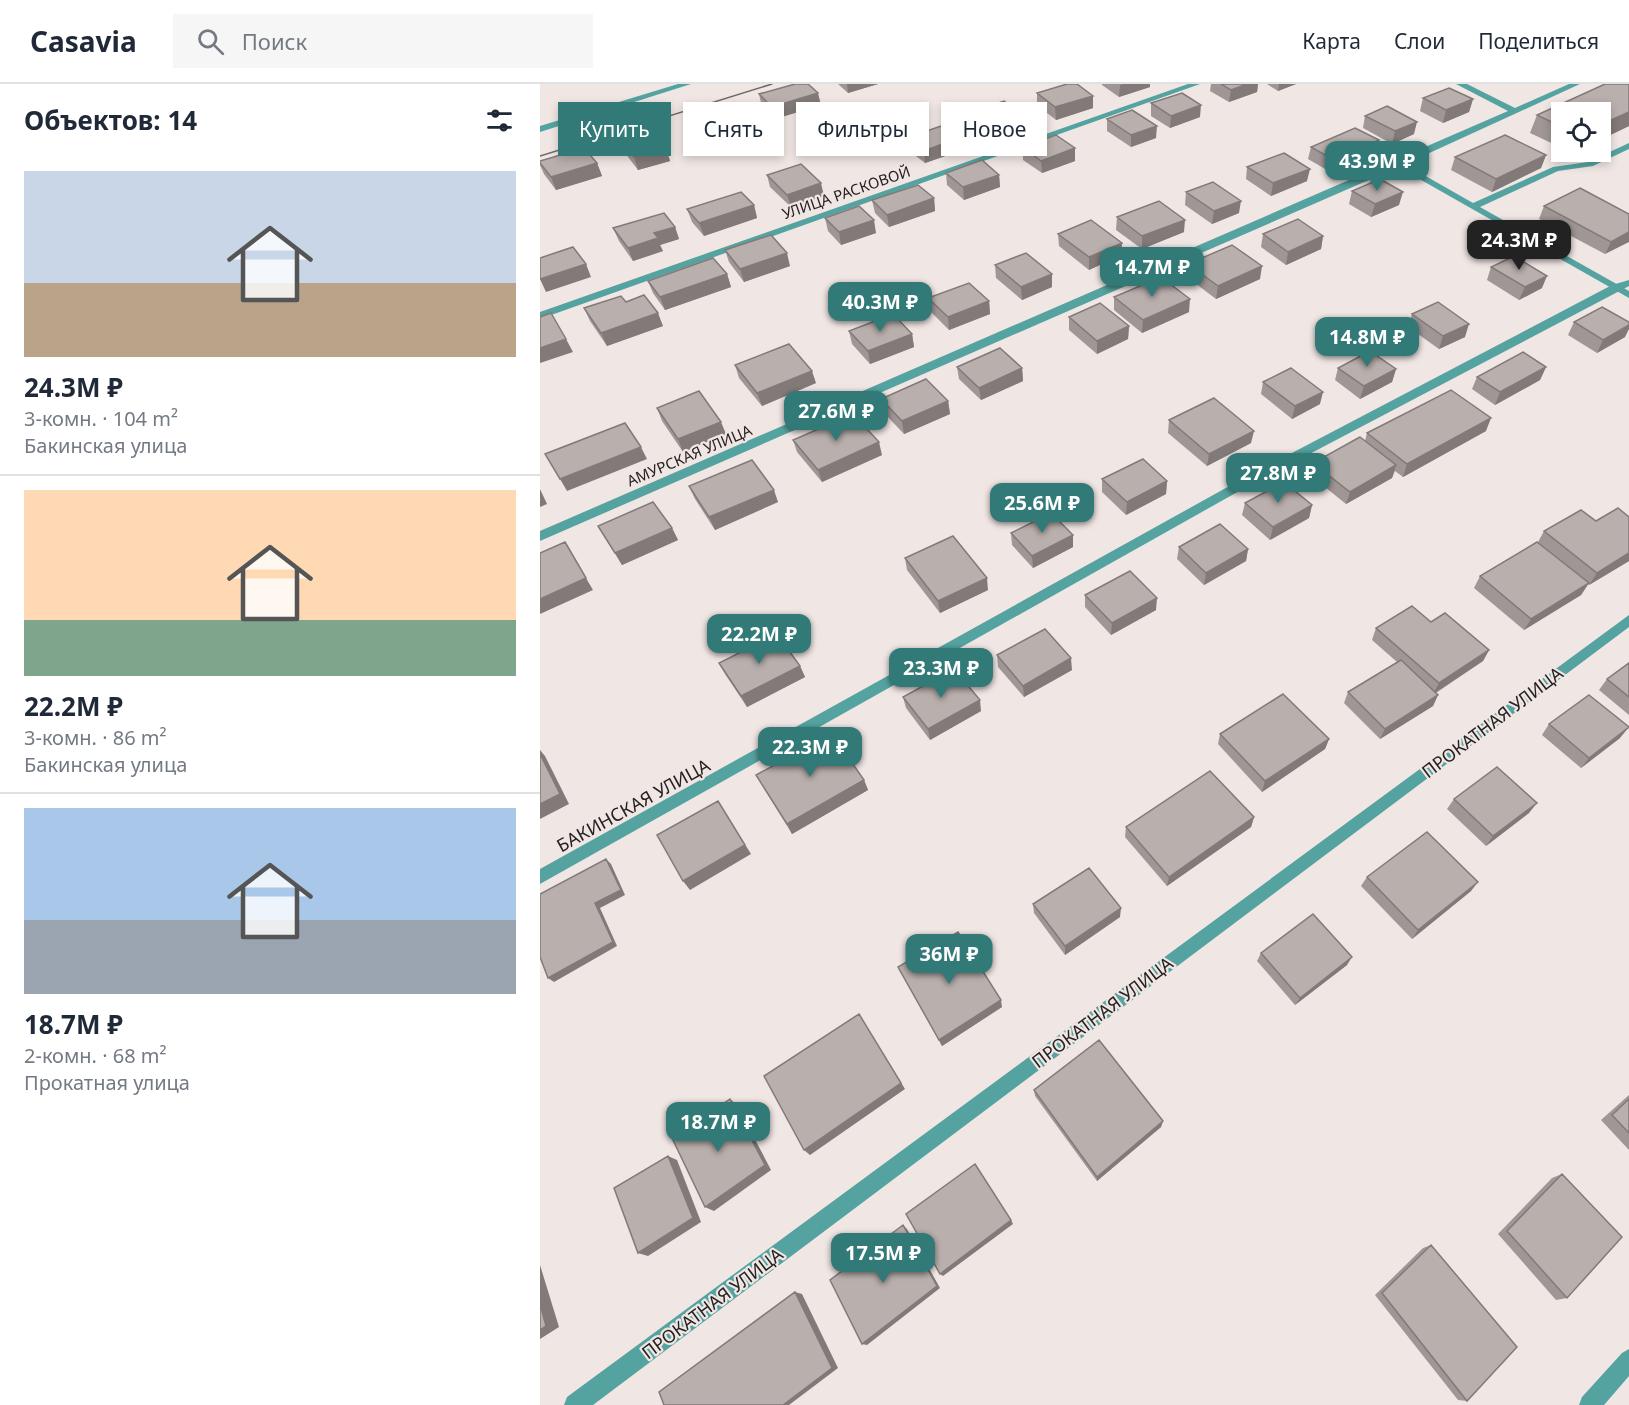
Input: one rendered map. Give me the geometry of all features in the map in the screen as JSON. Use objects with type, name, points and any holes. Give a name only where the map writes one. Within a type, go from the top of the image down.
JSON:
[{"type":"street","points":[[540,129],[687,84]]},
{"type":"street","name":"УЛИЦА РАСКОВОЙ","points":[[540,316],[1196,84]]},
{"type":"street","points":[[1460,84],[1514,111]]},
{"type":"street","name":"АМУРСКАЯ УЛИЦА","points":[[540,536],[1398,164],[1576,84]]},
{"type":"street","points":[[1474,206],[1556,169],[1590,164],[1629,146]]},
{"type":"street","points":[[1398,164],[1622,285],[1629,295]]},
{"type":"street","name":"БАКИНСКАЯ УЛИЦА","points":[[540,877],[1237,487],[1622,285]]},
{"type":"street","name":"ПРОКАТНАЯ УЛИЦА","points":[[575,1405],[1629,620]]},
{"type":"street","points":[[1590,1405],[1629,1360]]},
{"type":"building","points":[[795,84],[808,84],[818,93],[784,103],[767,102],[759,94]]},
{"type":"building","points":[[1067,84],[1077,84],[1093,96],[1055,107],[1037,93]]},
{"type":"building","points":[[1221,84],[1247,84],[1231,90]]},
{"type":"building","points":[[1605,84],[1629,84],[1629,112],[1611,120],[1611,102],[1566,102]]},
{"type":"building","points":[[1449,88],[1473,99],[1446,110],[1423,98]]},
{"type":"building","points":[[1182,93],[1201,105],[1171,116],[1151,103]]},
{"type":"building","points":[[1387,106],[1417,122],[1395,131],[1365,116]]},
{"type":"building","points":[[1551,109],[1551,122],[1537,115]]},
{"type":"building","points":[[1132,110],[1157,126],[1131,135],[1107,119]]},
{"type":"building","points":[[941,126],[941,144],[929,149],[929,130]]},
{"type":"building","points":[[1355,128],[1379,140],[1334,160],[1311,147]]},
{"type":"building","points":[[1056,135],[1075,148],[1041,161],[1035,156],[1047,156],[1047,138]]},
{"type":"building","points":[[1505,135],[1546,155],[1496,179],[1455,157]]},
{"type":"building","points":[[1284,153],[1310,169],[1273,183],[1247,167]]},
{"type":"building","points":[[558,156],[591,156],[597,163],[551,177],[540,161]]},
{"type":"building","points":[[982,160],[999,175],[963,187],[946,173]]},
{"type":"building","points":[[801,164],[821,183],[787,195],[767,175]]},
{"type":"building","points":[[1380,179],[1403,192],[1375,204],[1352,191]]},
{"type":"building","points":[[1213,182],[1241,201],[1214,211],[1186,192]]},
{"type":"building","points":[[918,185],[934,198],[887,215],[872,200]]},
{"type":"building","points":[[1580,188],[1629,214],[1629,232],[1611,242],[1544,206]]},
{"type":"building","points":[[741,192],[754,205],[699,223],[687,209]]},
{"type":"building","points":[[1159,201],[1185,220],[1142,236],[1117,217]]},
{"type":"building","points":[[859,206],[874,220],[839,232],[825,218]]},
{"type":"building","points":[[664,213],[675,227],[654,233],[658,238],[628,248],[613,228]]},
{"type":"building","points":[[1298,219],[1323,236],[1288,252],[1263,234]]},
{"type":"building","points":[[1091,220],[1122,243],[1089,257],[1058,234]]},
{"type":"building","points":[[771,235],[787,253],[740,269],[725,250]]},
{"type":"building","points":[[1232,245],[1262,266],[1218,286],[1188,264]]},
{"type":"building","points":[[573,247],[586,264],[540,279],[540,258]]},
{"type":"building","points":[[1026,253],[1052,274],[1021,287],[995,265]]},
{"type":"building","points":[[1514,256],[1547,276],[1525,287],[1491,267]]},
{"type":"building","points":[[713,258],[727,274],[660,297],[648,281]]},
{"type":"building","points":[[1161,277],[1190,299],[1143,320],[1114,297]]},
{"type":"building","points":[[969,283],[989,301],[948,317],[928,298]]},
{"type":"building","points":[[644,295],[658,313],[601,333],[584,308],[621,296],[626,302]]},
{"type":"building","points":[[1438,302],[1469,324],[1443,336],[1412,314]]},
{"type":"building","points":[[1100,303],[1129,326],[1097,341],[1069,317]]},
{"type":"building","points":[[1602,307],[1629,322],[1629,325],[1603,340],[1574,322]]},
{"type":"building","points":[[551,313],[566,339],[540,348],[540,317]]},
{"type":"building","points":[[893,314],[912,334],[868,351],[849,331]]},
{"type":"building","points":[[789,344],[812,371],[757,393],[735,365]]},
{"type":"building","points":[[1000,348],[1022,368],[979,388],[957,367]]},
{"type":"building","points":[[1370,351],[1396,369],[1364,386],[1338,368]]},
{"type":"building","points":[[1523,352],[1546,367],[1500,392],[1477,377]]},
{"type":"building","points":[[1291,368],[1323,392],[1295,406],[1263,382]]},
{"type":"building","points":[[926,379],[948,401],[902,421],[881,399]]},
{"type":"building","points":[[1451,390],[1491,418],[1407,464],[1367,433]]},
{"type":"building","points":[[699,391],[721,422],[678,439],[657,408]]},
{"type":"building","points":[[1214,398],[1254,431],[1209,454],[1169,420]]},
{"type":"building","points":[[853,414],[879,442],[818,470],[793,440]]},
{"type":"building","points":[[625,423],[641,447],[560,479],[545,454]]},
{"type":"building","points":[[1360,437],[1396,465],[1350,492],[1313,463]]},
{"type":"building","points":[[1143,459],[1167,481],[1127,502],[1102,479]]},
{"type":"building","points":[[752,460],[774,490],[709,517],[689,486]]},
{"type":"building","points":[[1284,482],[1312,505],[1273,527],[1245,503]]},
{"type":"building","points":[[653,502],[672,528],[615,553],[598,526]]},
{"type":"building","points":[[1618,508],[1629,517],[1629,553],[1597,573],[1544,531],[1581,510],[1596,521]]},
{"type":"building","points":[[1051,513],[1073,535],[1032,556],[1011,533]]},
{"type":"building","points":[[1220,524],[1248,549],[1206,573],[1179,547]]},
{"type":"building","points":[[953,536],[987,578],[938,601],[905,558]]},
{"type":"building","points":[[565,542],[586,578],[540,599],[540,553]]},
{"type":"building","points":[[1537,542],[1589,583],[1531,619],[1480,576]]},
{"type":"building","points":[[1130,571],[1157,598],[1112,623],[1085,595]]},
{"type":"building","points":[[1412,606],[1431,622],[1445,613],[1489,650],[1439,683],[1376,628]]},
{"type":"building","points":[[1045,629],[1071,658],[1023,686],[997,655]]},
{"type":"building","points":[[777,634],[800,666],[741,696],[719,663]]},
{"type":"building","points":[[1401,660],[1438,695],[1385,729],[1348,692]]},
{"type":"building","points":[[1629,663],[1629,697],[1607,679]]},
{"type":"building","points":[[954,669],[980,700],[928,729],[903,697]]},
{"type":"building","points":[[1283,694],[1329,739],[1265,781],[1220,734]]},
{"type":"building","points":[[1589,695],[1629,727],[1589,758],[1549,724]]},
{"type":"building","points":[[832,734],[864,780],[787,824],[756,775]]},
{"type":"building","points":[[540,754],[560,794],[540,804]]},
{"type":"building","points":[[1497,767],[1537,803],[1493,836],[1454,799]]},
{"type":"building","points":[[1210,771],[1254,817],[1169,877],[1126,827]]},
{"type":"building","points":[[718,801],[745,845],[683,881],[657,835]]},
{"type":"building","points":[[1427,832],[1478,882],[1418,930],[1367,877]]},
{"type":"building","points":[[606,859],[621,890],[595,903],[613,942],[548,978],[540,957],[540,894]]},
{"type":"building","points":[[1089,868],[1121,908],[1065,946],[1033,904]]},
{"type":"building","points":[[1313,914],[1352,957],[1300,998],[1261,953]]},
{"type":"building","points":[[958,932],[1001,1000],[939,1040],[898,967]]},
{"type":"building","points":[[859,1014],[901,1083],[804,1150],[764,1076]]},
{"type":"building","points":[[1099,1040],[1163,1121],[1097,1177],[1034,1090]]},
{"type":"building","points":[[730,1099],[765,1165],[705,1207],[672,1138]]},
{"type":"building","points":[[1629,1099],[1629,1133],[1612,1115]]},
{"type":"building","points":[[668,1156],[693,1218],[638,1253],[614,1188]]},
{"type":"building","points":[[975,1164],[1011,1220],[940,1274],[906,1214]]},
{"type":"building","points":[[1562,1174],[1622,1237],[1567,1298],[1507,1231]]},
{"type":"building","points":[[903,1225],[937,1286],[862,1344],[830,1280]]},
{"type":"building","points":[[1431,1245],[1517,1347],[1467,1401],[1382,1293]]},
{"type":"building","points":[[795,1292],[832,1368],[783,1405],[664,1405],[659,1392]]},
{"type":"building","points":[[540,1304],[546,1326],[540,1330]]},
{"type":"tram line","points":[[540,156],[772,84]]}]
